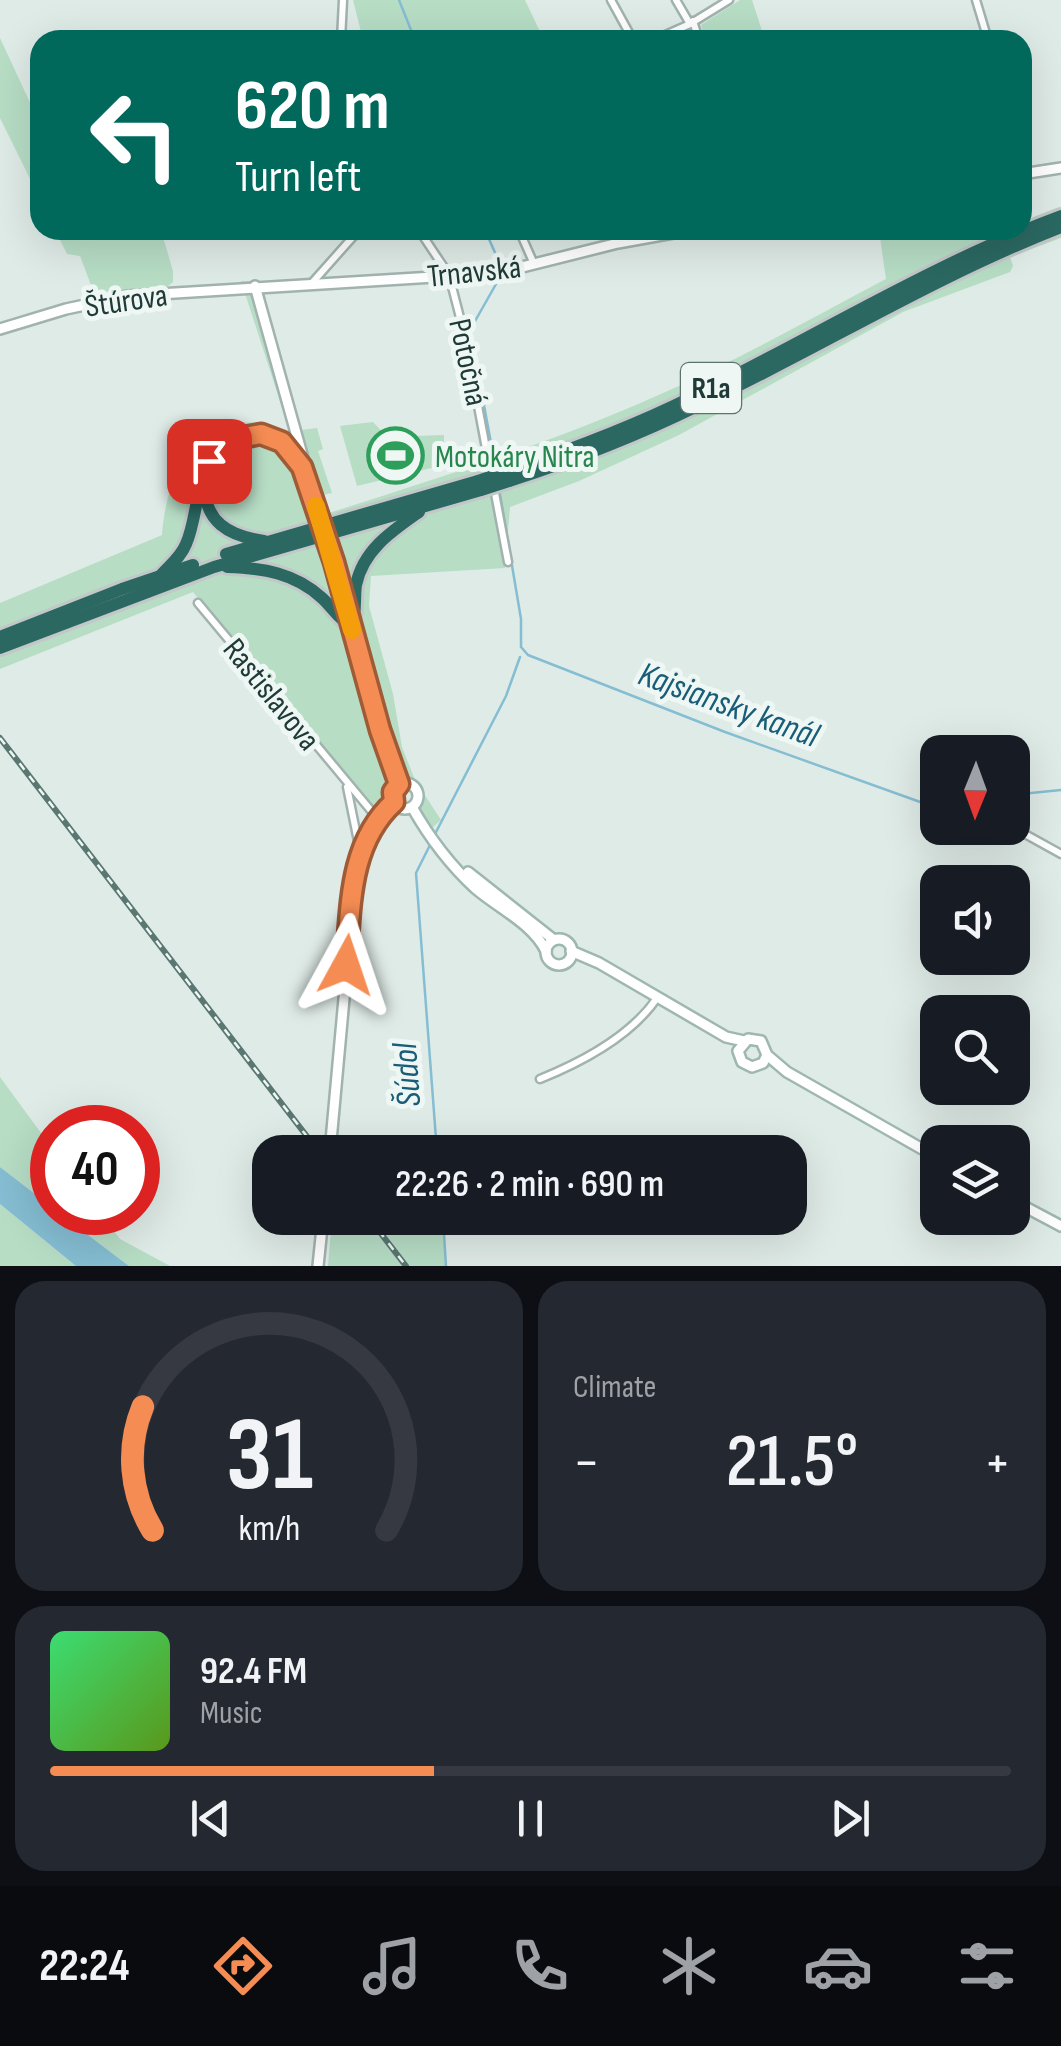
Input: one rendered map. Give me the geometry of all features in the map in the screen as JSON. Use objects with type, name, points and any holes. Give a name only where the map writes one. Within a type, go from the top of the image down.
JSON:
[{"type":"highway","name":"R1a","points":[[1032,228],[1061,216]]},
{"type":"highway","name":"R1a","points":[[1032,240],[1061,227]]},
{"type":"highway","name":"R1a","points":[[508,476],[657,414],[1002,240]]},
{"type":"highway","name":"R1a","points":[[0,638],[159,576],[266,541],[569,461],[687,411],[930,284],[1031,240]]},
{"type":"highway","points":[[159,576],[187,542],[201,478],[220,448],[234,439],[261,434],[294,445]]},
{"type":"highway","points":[[266,541],[232,534],[218,524],[206,501],[206,480],[215,460],[236,442],[261,439],[294,445]]},
{"type":"highway","name":"R1a","points":[[0,648],[214,566],[427,506],[480,485]]},
{"type":"highway","points":[[214,566],[288,576],[312,590],[350,626],[355,617],[359,574],[369,555],[386,536],[427,506]]},
{"type":"main road","points":[[1032,173],[1061,168]]},
{"type":"main road","name":"Trnavská","points":[[255,286],[498,273],[635,240]]},
{"type":"main road","points":[[255,286],[294,445],[334,562],[399,784]]},
{"type":"main road","name":"Štúrova","points":[[0,329],[110,299],[255,286]]},
{"type":"main road","points":[[390,805],[393,771]]},
{"type":"main road","points":[[331,1135],[352,899],[360,851],[399,784],[408,783],[416,788],[418,799],[412,807],[390,805]]},
{"type":"main road","points":[[412,807],[454,867],[530,931],[549,961],[556,964],[570,956],[599,964],[741,1046],[745,1065],[787,1072]]},
{"type":"main road","points":[[433,838],[488,890],[554,940],[566,942],[570,956]]},
{"type":"main road","points":[[546,951],[554,940]]},
{"type":"main road","points":[[741,1046],[755,1038],[761,1041],[767,1055],[787,1072],[920,1148]]},
{"type":"main road","points":[[759,1066],[767,1055]]},
{"type":"main road","points":[[1030,1210],[1061,1226]]},
{"type":"main road","points":[[318,1266],[321,1235]]},
{"type":"street","points":[[342,30],[343,0]]},
{"type":"street","points":[[611,0],[628,30]]},
{"type":"street","points":[[676,0],[695,30]]},
{"type":"street","points":[[675,30],[729,0]]},
{"type":"street","points":[[976,0],[985,30]]},
{"type":"street","points":[[312,284],[350,240]]},
{"type":"street","name":"Potočná","points":[[426,240],[449,275],[465,337],[508,562]]},
{"type":"street","points":[[523,240],[534,264]]},
{"type":"street","name":"Rastislavova","points":[[198,603],[378,819]]},
{"type":"street","name":"Rastislavova","points":[[347,785],[360,851]]},
{"type":"street","points":[[1030,837],[1061,854]]},
{"type":"street","points":[[540,1079],[573,1066],[639,1020],[657,998]]},
{"type":"green space","points":[[353,0],[525,0],[539,30],[360,30]]},
{"type":"green space","points":[[740,0],[752,0],[762,30],[702,30],[701,25]]},
{"type":"green space","points":[[0,38],[30,102],[30,179],[0,118]]},
{"type":"green space","points":[[1061,208],[1061,238],[1010,257],[1010,272],[903,312],[679,435],[579,481],[510,507],[505,568],[371,576],[369,606],[393,694],[402,747],[415,780],[441,820],[432,828],[407,786],[373,809],[193,592],[0,669],[0,603],[162,535],[168,500],[181,466],[203,440],[218,430],[250,422],[290,432],[241,281],[259,281],[301,430],[317,428],[323,449],[318,451],[332,493],[323,495],[329,513],[574,430],[742,355],[886,279],[880,240],[1032,240],[1032,219]]},
{"type":"green space","points":[[60,240],[164,240],[173,282],[168,286],[94,293],[80,256],[67,254]]},
{"type":"green space","name":"Motokáry Nitra","points":[[373,422],[387,437],[444,435],[444,465],[357,486],[340,426]]},
{"type":"green space","points":[[0,1077],[30,1118],[30,1190],[0,1167]]},
{"type":"green space","points":[[0,1204],[30,1228],[30,1235],[38,1235],[76,1266],[0,1266]]},
{"type":"green space","points":[[88,1235],[117,1235],[170,1266],[129,1266]]},
{"type":"green space","points":[[331,1235],[444,1235],[447,1266],[328,1266]]},
{"type":"water","points":[[0,1167],[30,1190],[30,1228],[0,1204]]},
{"type":"water","points":[[38,1235],[88,1235],[129,1266],[76,1266]]},
{"type":"waterway","name":"Šúdol","points":[[399,0],[411,30]]},
{"type":"waterway","name":"Šúdol","points":[[489,240],[500,264]]},
{"type":"waterway","name":"Šúdol","points":[[496,470],[470,330],[500,277]]},
{"type":"waterway","name":"Kajsiansky kanál","points":[[499,488],[521,619],[521,647],[528,655],[920,802]]},
{"type":"waterway","name":"Šúdol","points":[[434,836],[506,696],[520,657]]},
{"type":"waterway","name":"Kajsiansky kanál","points":[[1030,793],[1061,790]]},
{"type":"waterway","name":"Šúdol","points":[[431,843],[416,873],[436,1135]]},
{"type":"waterway","name":"Šúdol","points":[[444,1235],[446,1266]]},
{"type":"railway","points":[[0,738],[306,1135]]},
{"type":"railway","points":[[382,1235],[406,1266]]},
{"type":"slow traffic","points":[[316,506],[352,630]]},
{"type":"place","name":"Motokáry Nitra","points":[[396,456]]},
{"type":"route","points":[[209,461],[234,439],[261,434],[282,442],[302,467],[399,784],[393,792],[394,802],[384,810],[360,851],[346,965]]}]
